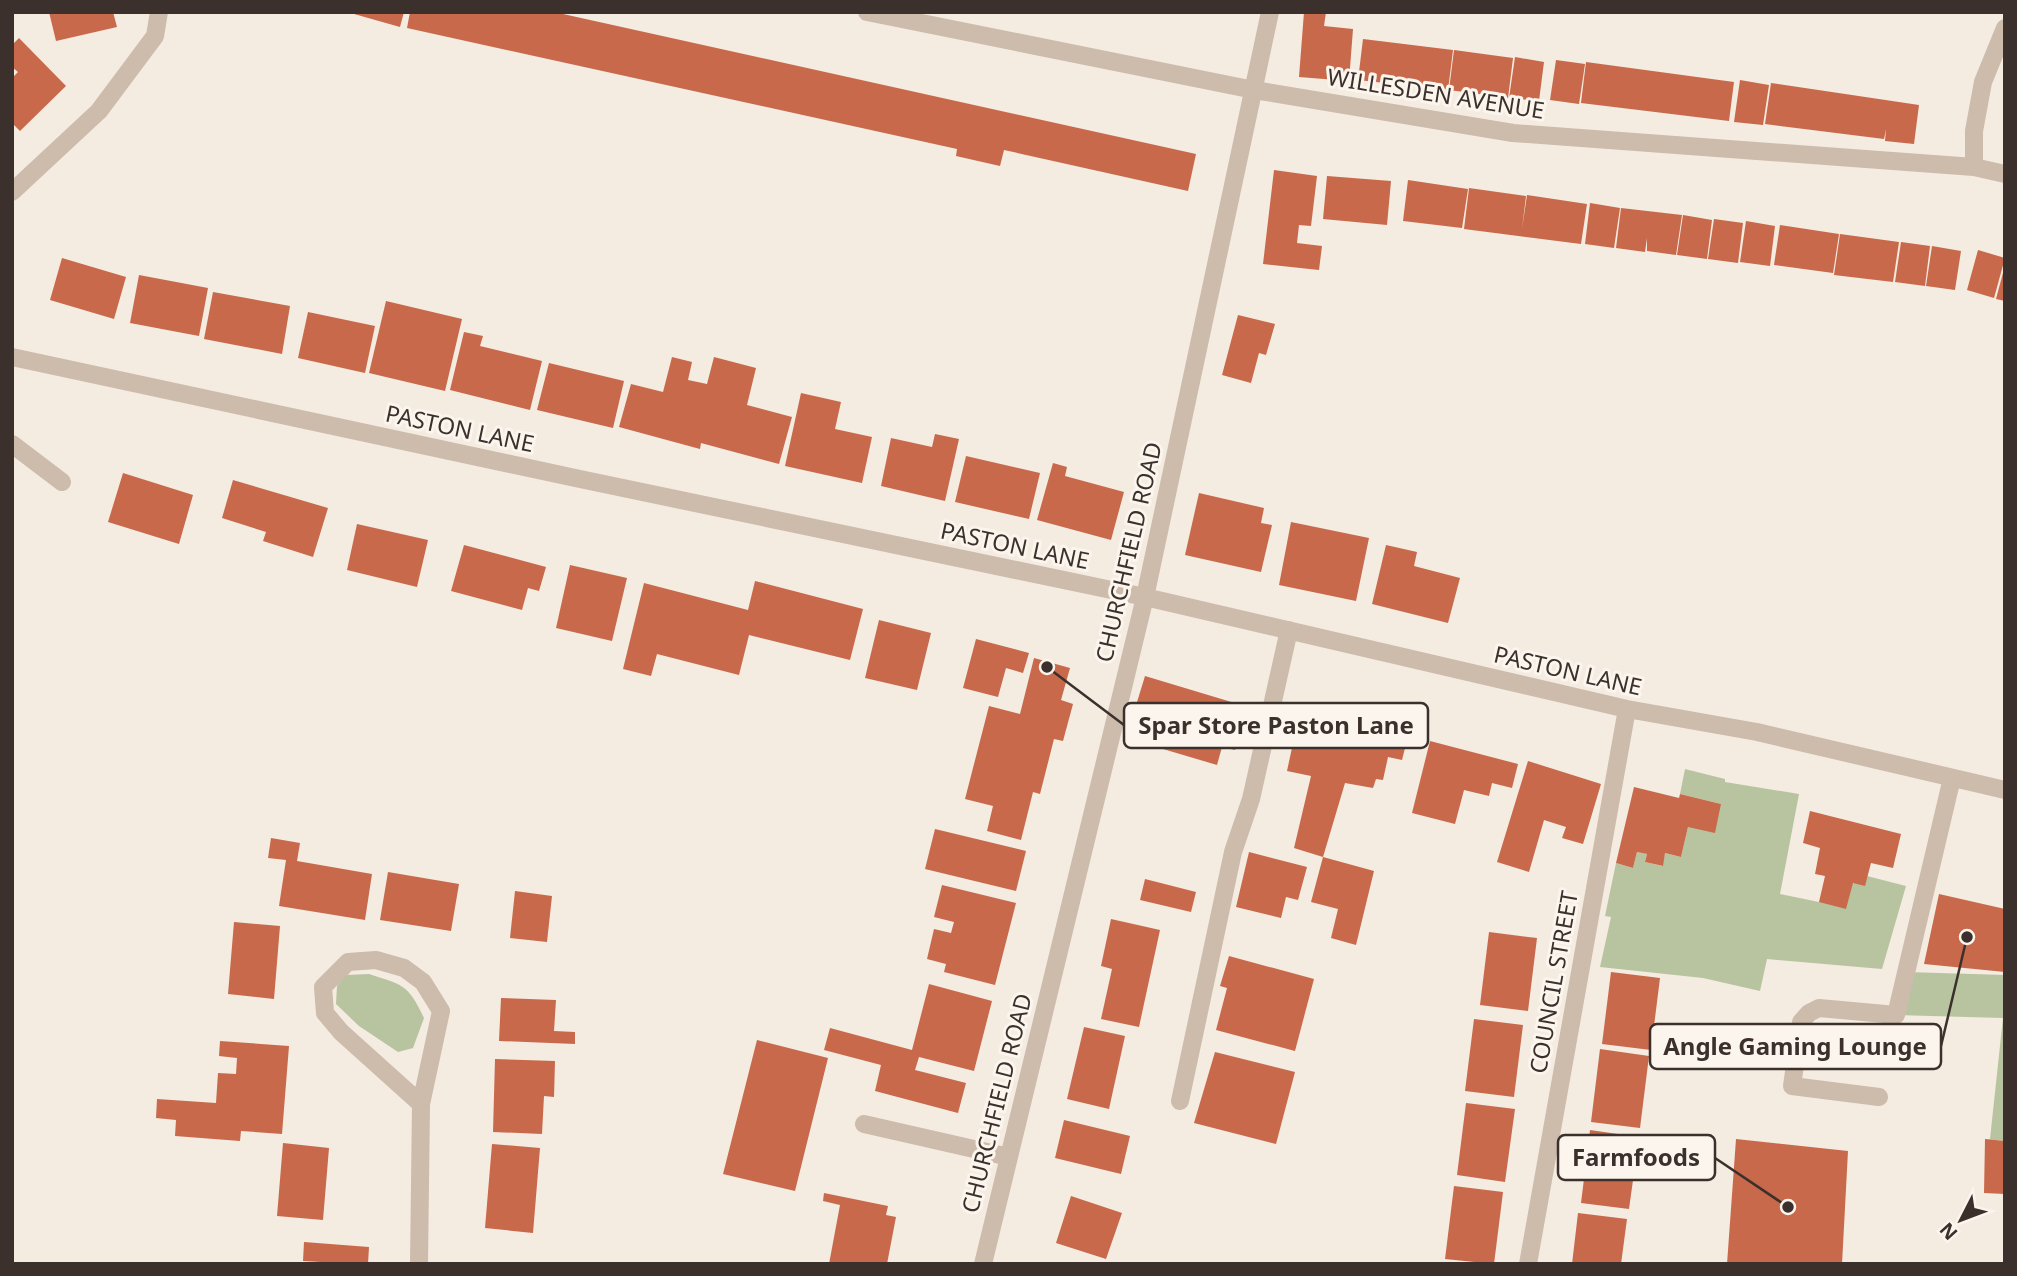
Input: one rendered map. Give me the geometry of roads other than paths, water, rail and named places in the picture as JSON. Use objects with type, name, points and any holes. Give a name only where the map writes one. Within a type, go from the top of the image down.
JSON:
[{"type":"street","points":[[12,192],[99,111],[155,36],[159,12]]},
{"type":"street","name":"WILLESDEN AVENUE","points":[[867,12],[1254,90],[1513,133],[1975,167],[2005,174]]},
{"type":"street","name":"CHURCHFIELD ROAD","points":[[983,1264],[1145,597],[1270,12]]},
{"type":"street","points":[[1975,167],[1974,131],[1983,82],[2005,28]]},
{"type":"street","name":"PASTON LANE","points":[[12,357],[1145,597],[1627,709],[1757,732],[2005,790]]},
{"type":"street","points":[[12,444],[62,482]]},
{"type":"street","points":[[1180,1101],[1233,852],[1251,799],[1289,631]]},
{"type":"street","name":"COUNCIL STREET","points":[[1528,1264],[1627,709]]},
{"type":"street","points":[[1879,1097],[1792,1086],[1801,1022],[1809,1013],[1819,1008],[1896,1014],[1952,778]]},
{"type":"street","points":[[419,1264],[421,1104],[441,1011],[423,982],[404,968],[376,960],[348,962],[323,987],[325,1013],[341,1032],[421,1104]]},
{"type":"street","points":[[864,1124],[1009,1157]]},
{"type":"place","name":"Spar Store Paston Lane","points":[[1047,667]]},
{"type":"place","name":"Angle Gaming Lounge","points":[[1967,937]]},
{"type":"place","name":"Farmfoods","points":[[1788,1207]]}]
